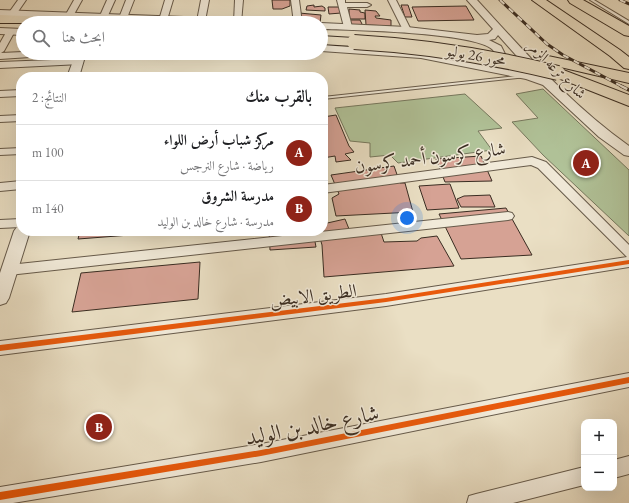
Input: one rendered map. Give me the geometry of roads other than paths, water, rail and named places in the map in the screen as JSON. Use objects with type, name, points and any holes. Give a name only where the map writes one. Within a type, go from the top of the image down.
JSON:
[{"type":"highway","points":[[538,0],[615,53],[629,65]]},
{"type":"highway","points":[[556,0],[626,37]]},
{"type":"highway","points":[[574,0],[626,37]]},
{"type":"highway","points":[[6,17],[16,17]]},
{"type":"highway","name":"محور 26 يوليو","points":[[328,32],[403,36],[458,43],[514,52],[629,78]]},
{"type":"highway","name":"محور 26 يوليو","points":[[328,39],[350,34],[406,45],[458,52],[499,59],[552,78],[629,89]]},
{"type":"highway","points":[[552,78],[629,101]]},
{"type":"street","points":[[6,17],[22,0]]},
{"type":"street","points":[[69,16],[78,0]]},
{"type":"street","points":[[101,16],[111,0]]},
{"type":"street","points":[[124,16],[130,0]]},
{"type":"street","points":[[164,16],[169,0]]},
{"type":"street","points":[[203,16],[205,0]]},
{"type":"street","points":[[238,16],[239,0]]},
{"type":"street","points":[[295,0],[297,16]]},
{"type":"street","points":[[392,0],[407,30]]},
{"type":"street","name":"شارع ترعه الزمر","points":[[472,0],[497,30],[552,78],[604,134],[629,152]]},
{"type":"street","points":[[350,34],[342,3],[367,5]]},
{"type":"street","points":[[0,13],[6,17],[16,17]]},
{"type":"street","points":[[0,31],[11,28]]},
{"type":"street","points":[[0,51],[11,28]]},
{"type":"street","points":[[328,28],[350,34],[407,30],[476,38],[491,37],[497,30]]},
{"type":"street","points":[[476,38],[497,48],[504,62],[500,66],[493,69]]},
{"type":"street","points":[[328,49],[421,56],[529,76],[552,78]]},
{"type":"street","points":[[0,56],[16,55]]},
{"type":"street","points":[[0,65],[49,60]]},
{"type":"street","points":[[74,72],[78,60]]},
{"type":"street","points":[[0,94],[16,93]]},
{"type":"street","points":[[0,119],[16,118]]},
{"type":"street","points":[[0,152],[16,151]]},
{"type":"street","name":"شارع كرسون أحمد كرسون","points":[[328,188],[532,161],[542,165],[629,253]]},
{"type":"street","points":[[0,186],[16,185]]},
{"type":"street","points":[[328,234],[508,216]]},
{"type":"street","points":[[0,224],[16,223]]},
{"type":"street","points":[[0,298],[7,265],[20,236]]},
{"type":"street","points":[[7,265],[304,236]]},
{"type":"street","name":"الطريق الابيض","points":[[0,348],[386,300],[629,262]]},
{"type":"street","name":"شارع خالد بن الوليد","points":[[0,496],[260,453],[629,380]]},
{"type":"street","points":[[617,468],[629,465]]},
{"type":"street","points":[[476,503],[581,477]]},
{"type":"lane","points":[[592,0],[629,23]]},
{"type":"lane","points":[[328,97],[529,76]]},
{"type":"railway","points":[[500,0],[547,44],[563,55],[623,87]]},
{"type":"railway","points":[[620,0],[629,4]]},
{"type":"railway","points":[[623,87],[629,90]]},
{"type":"place","name":"مركز شباب أرض اللواء","points":[[586,163]]},
{"type":"place","name":"مدرسة الشروق","points":[[99,427]]}]
